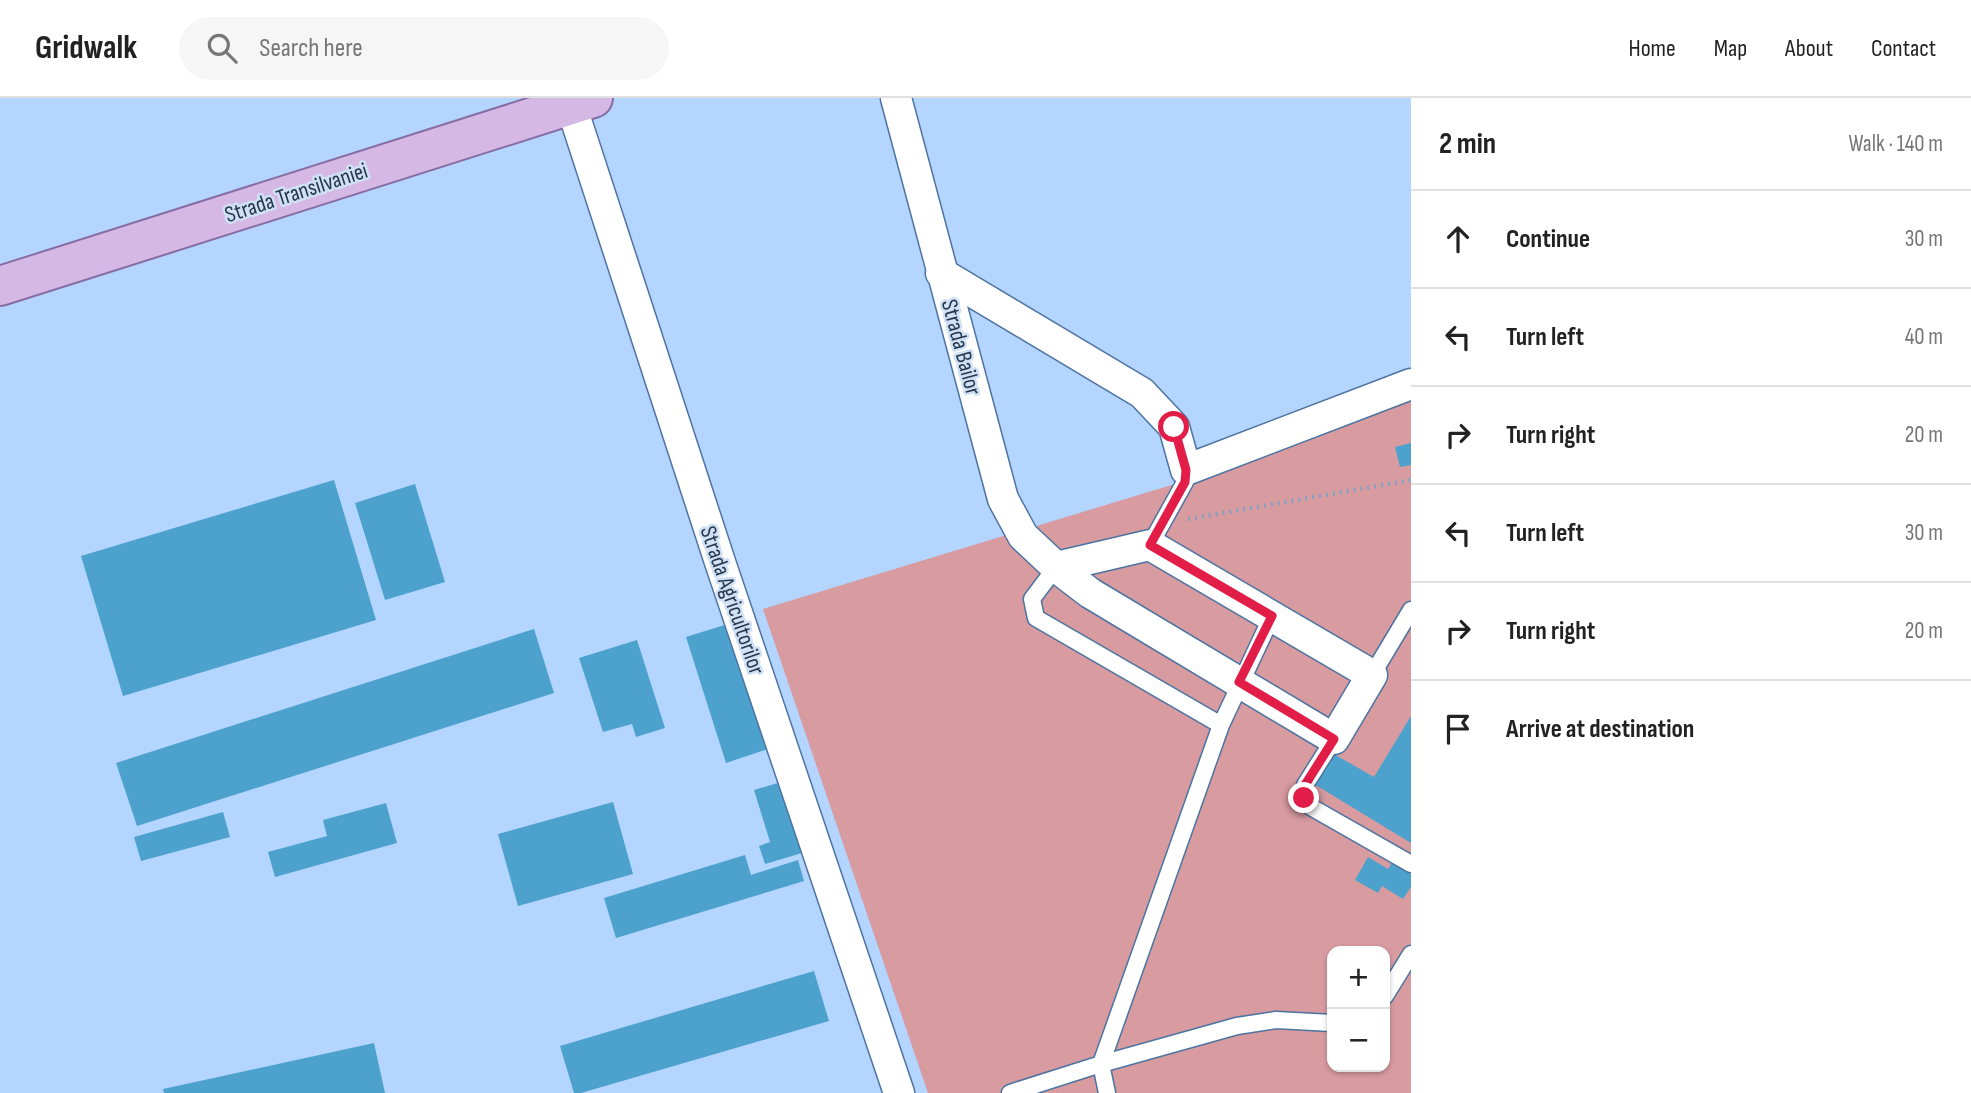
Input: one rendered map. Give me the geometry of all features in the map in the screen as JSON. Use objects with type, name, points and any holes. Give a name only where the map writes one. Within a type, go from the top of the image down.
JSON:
[{"type":"main road","name":"Strada Transilvaniei","points":[[0,286],[582,102]]},
{"type":"street","name":"Strada Agricultorilor","points":[[582,102],[719,559],[899,1093]]},
{"type":"street","name":"Strada Bailor","points":[[900,102],[942,273],[1003,499],[1023,536],[1056,567],[1090,593],[1334,739]]},
{"type":"street","points":[[942,273],[1142,393],[1174,427],[1186,470],[1411,384]]},
{"type":"street","points":[[1056,567],[1156,534],[1272,616],[1372,676],[1334,739]]},
{"type":"lane","points":[[1156,534],[1185,482],[1186,470]]},
{"type":"lane","points":[[1056,567],[1032,599],[1036,618],[1221,725]]},
{"type":"lane","points":[[1372,676],[1411,610]]},
{"type":"lane","points":[[1107,1093],[1101,1063],[1221,725],[1272,616]]},
{"type":"lane","points":[[1334,739],[1305,785],[1304,798],[1311,807],[1411,864]]},
{"type":"lane","points":[[1390,988],[1411,954]]},
{"type":"lane","points":[[1010,1093],[1101,1063],[1237,1026],[1276,1020],[1327,1023]]},
{"type":"path","points":[[1156,534],[1411,480]]},
{"type":"shaded area","points":[[1411,396],[1411,1093],[928,1093],[763,609],[1211,473]]},
{"type":"building","points":[[1411,443],[1411,465],[1400,467],[1395,447]]},
{"type":"building","points":[[334,480],[376,620],[123,696],[81,556]]},
{"type":"building","points":[[415,484],[445,582],[385,600],[355,503]]},
{"type":"building","points":[[731,623],[771,748],[726,763],[686,637]]},
{"type":"building","points":[[534,629],[554,693],[137,826],[116,763]]},
{"type":"building","points":[[637,640],[665,728],[636,737],[632,724],[603,732],[579,658]]},
{"type":"building","points":[[1411,716],[1411,843],[1314,784],[1332,753],[1374,777]]},
{"type":"building","points":[[781,782],[802,853],[765,864],[759,846],[770,842],[754,790]]},
{"type":"building","points":[[613,802],[633,874],[518,906],[498,834]]},
{"type":"building","points":[[386,803],[397,843],[275,877],[268,852],[327,836],[323,820]]},
{"type":"building","points":[[223,812],[230,837],[141,861],[134,837]]},
{"type":"building","points":[[745,855],[751,875],[798,860],[804,881],[616,938],[604,898]]},
{"type":"building","points":[[1368,857],[1388,869],[1392,863],[1411,874],[1411,887],[1403,899],[1382,886],[1378,893],[1355,880]]},
{"type":"building","points":[[814,971],[829,1021],[574,1093],[560,1046]]},
{"type":"building","points":[[374,1043],[385,1093],[164,1093],[163,1089]]},
{"type":"route","points":[[1174,427],[1186,470],[1185,482],[1150,545],[1272,616],[1239,682],[1334,739],[1305,785],[1304,798]]}]
